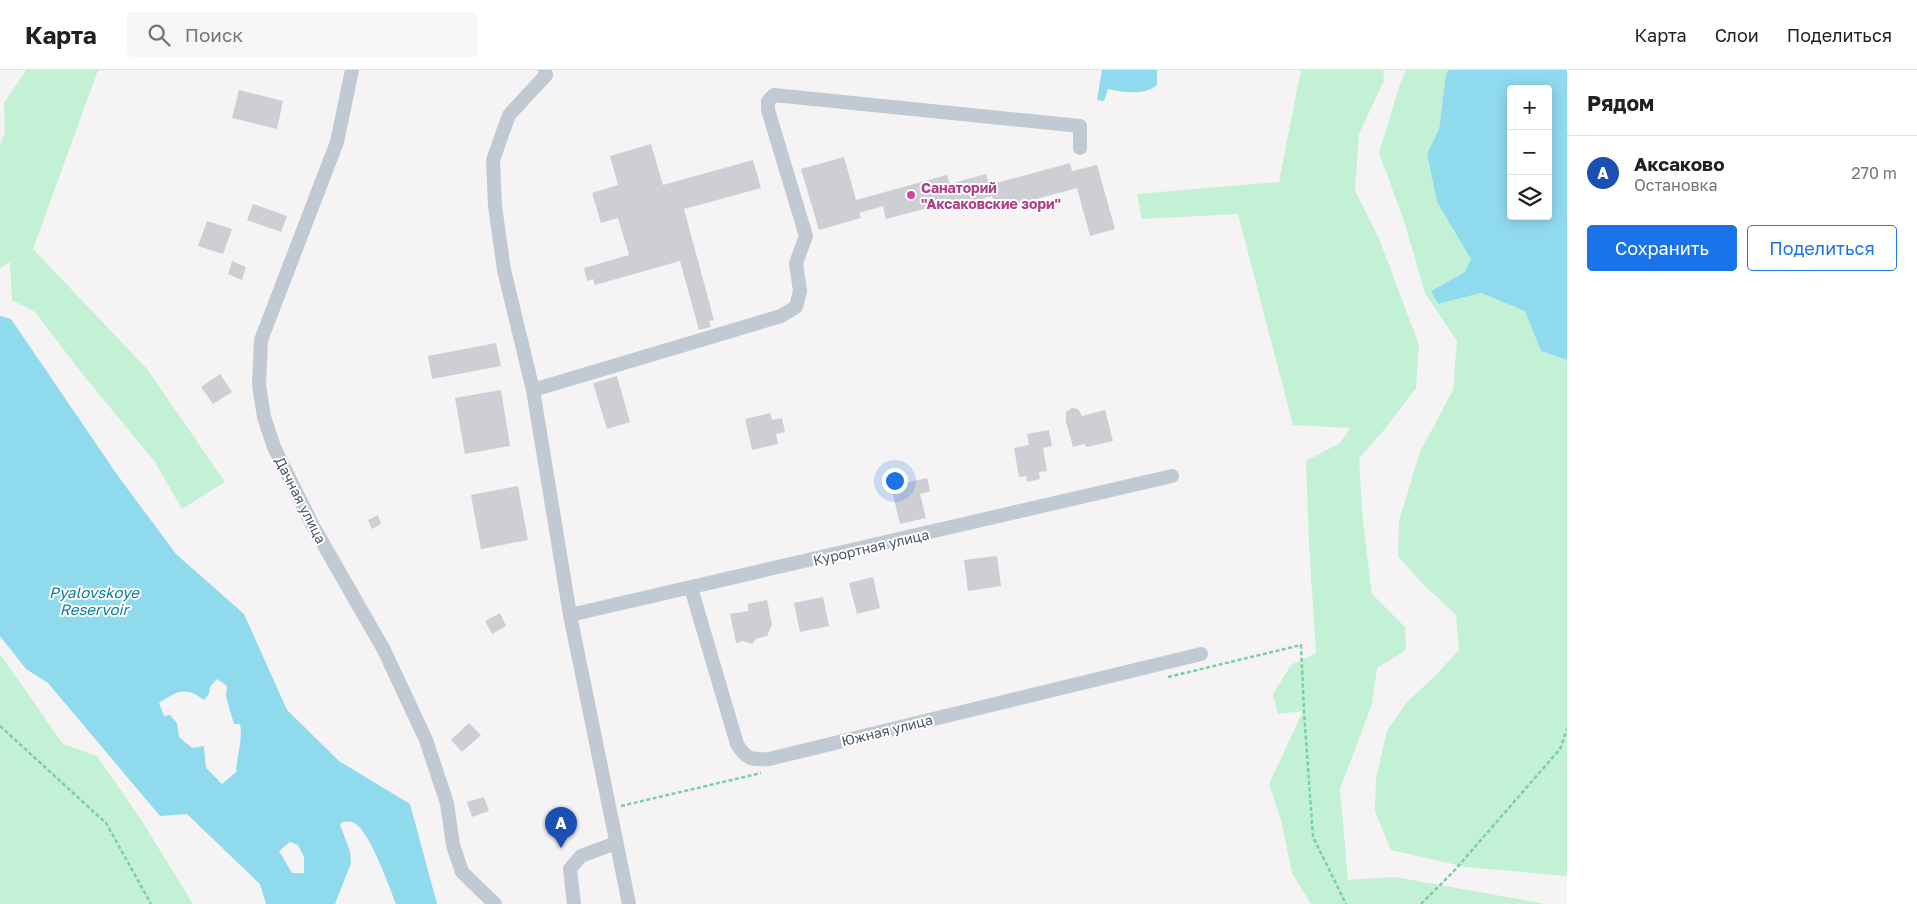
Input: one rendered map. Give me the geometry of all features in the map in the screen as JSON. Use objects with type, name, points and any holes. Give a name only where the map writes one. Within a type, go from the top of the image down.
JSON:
[{"type":"street","name":"Дачная улица","points":[[352,70],[337,142],[261,340],[259,385],[264,417],[274,447],[313,526],[384,650],[426,740],[447,804],[453,845],[462,872],[495,904]]},
{"type":"street","points":[[545,70],[546,75],[509,115],[493,160],[495,206],[504,270],[533,390],[570,616],[628,904]]},
{"type":"street","points":[[533,390],[781,316],[796,307],[800,291],[796,264],[806,236],[768,110],[768,101],[774,95],[1080,126],[1080,148]]},
{"type":"street","name":"Курортная улица","points":[[570,616],[1172,476]]},
{"type":"street","name":"Южная улица","points":[[691,588],[737,744],[744,755],[755,760],[769,759],[1201,654]]},
{"type":"street","points":[[574,904],[570,869],[581,856],[616,843]]},
{"type":"path","points":[[1166,677],[1301,645],[1313,837],[1346,904]]},
{"type":"path","points":[[0,726],[106,823],[151,904]]},
{"type":"path","points":[[1421,904],[1453,872],[1560,749],[1567,730]]},
{"type":"path","points":[[609,810],[764,772]]},
{"type":"green space","points":[[26,70],[98,70],[33,249],[147,369],[225,482],[182,509],[155,462],[84,376],[35,312],[12,300],[10,262],[0,268],[0,144],[5,133],[4,103]]},
{"type":"green space","points":[[1301,70],[1383,70],[1384,80],[1359,134],[1355,190],[1380,241],[1419,345],[1416,388],[1384,430],[1359,458],[1363,522],[1372,594],[1405,627],[1406,650],[1377,668],[1372,704],[1340,789],[1348,880],[1395,877],[1545,904],[1311,904],[1292,873],[1281,820],[1269,784],[1303,711],[1278,714],[1273,694],[1291,665],[1316,653],[1306,461],[1340,443],[1350,428],[1293,425],[1238,214],[1142,219],[1137,194],[1279,182]]},
{"type":"green space","points":[[1406,70],[1449,70],[1446,74],[1439,129],[1427,154],[1437,202],[1472,259],[1465,272],[1431,291],[1438,304],[1481,293],[1525,311],[1541,351],[1567,360],[1567,876],[1466,867],[1391,850],[1375,811],[1376,778],[1387,731],[1407,702],[1459,650],[1456,615],[1422,583],[1398,556],[1399,521],[1420,452],[1453,390],[1457,341],[1425,293],[1404,221],[1379,153]]},
{"type":"green space","points":[[0,654],[63,744],[97,756],[142,821],[193,904],[0,904]]},
{"type":"water","points":[[1102,70],[1157,70],[1157,85],[1140,92],[1108,89],[1104,101],[1097,100]]},
{"type":"water","points":[[1449,70],[1567,70],[1567,360],[1541,351],[1525,311],[1481,293],[1438,304],[1431,291],[1465,272],[1471,259],[1437,202],[1427,154],[1439,129],[1446,74]]},
{"type":"water","name":"Pyalovskoye Reservoir","points":[[0,316],[11,319],[118,476],[176,554],[244,614],[287,710],[339,761],[410,804],[437,904],[396,904],[368,839],[356,824],[348,821],[342,822],[340,825],[350,851],[351,863],[335,904],[266,904],[260,884],[187,814],[160,816],[48,683],[26,669],[0,636]],"holes":[[[217,679],[227,686],[226,697],[234,724],[240,724],[241,729],[236,772],[222,784],[206,768],[204,746],[192,748],[179,737],[177,723],[170,715],[164,716],[159,703],[176,693],[182,692],[192,693],[204,700],[209,694],[210,687]],[[290,842],[298,845],[304,857],[304,873],[292,873],[279,851]]]},
{"type":"building","points":[[239,90],[283,101],[277,129],[232,118]]},
{"type":"building","points":[[651,144],[663,185],[753,160],[761,188],[684,209],[714,320],[709,321],[711,327],[699,330],[680,261],[595,285],[593,279],[587,281],[584,268],[629,255],[618,218],[601,223],[592,193],[618,185],[610,156]]},
{"type":"building","points":[[844,157],[856,200],[947,175],[950,184],[986,174],[989,185],[1070,163],[1072,171],[1097,165],[1115,229],[1090,236],[1077,188],[996,210],[992,196],[956,206],[954,201],[886,219],[883,206],[859,213],[861,218],[819,230],[801,169]]},
{"type":"building","points":[[253,204],[287,216],[281,232],[247,220]]},
{"type":"building","points":[[207,221],[232,229],[223,254],[198,246]]},
{"type":"building","points":[[232,261],[246,267],[242,280],[228,274]]},
{"type":"building","points":[[496,343],[501,366],[432,379],[428,356]]},
{"type":"building","points":[[220,374],[232,392],[213,404],[201,387]]},
{"type":"building","points":[[617,376],[630,422],[607,429],[593,383]]},
{"type":"building","points":[[501,390],[510,446],[465,454],[455,398]]},
{"type":"building","points":[[1072,408],[1078,409],[1082,416],[1105,410],[1113,441],[1087,447],[1084,444],[1073,447],[1066,422],[1066,412]]},
{"type":"building","points":[[770,413],[772,420],[782,418],[785,432],[776,434],[778,444],[752,450],[745,419]]},
{"type":"building","points":[[1049,430],[1052,446],[1043,448],[1047,471],[1039,472],[1040,479],[1027,482],[1026,476],[1019,477],[1014,448],[1029,445],[1027,434]]},
{"type":"building","points":[[927,478],[930,491],[920,494],[926,518],[900,524],[891,486]]},
{"type":"building","points":[[518,486],[528,540],[481,549],[471,495]]},
{"type":"building","points":[[378,515],[381,524],[372,529],[368,520]]},
{"type":"building","points":[[997,556],[1001,586],[968,591],[964,560]]},
{"type":"building","points":[[873,577],[880,608],[857,614],[849,583]]},
{"type":"building","points":[[823,597],[829,626],[800,632],[794,603]]},
{"type":"building","points":[[767,600],[772,624],[767,636],[756,639],[752,644],[743,641],[736,643],[730,614],[748,611],[748,604]]},
{"type":"building","points":[[500,613],[506,626],[492,634],[485,621]]},
{"type":"building","points":[[469,723],[481,735],[462,752],[451,740]]},
{"type":"building","points":[[484,797],[489,811],[472,817],[467,802]]},
{"type":"place","name":"Санаторий \"Аксаковские зори\"","points":[[911,195]]},
{"type":"place","name":"Аксаково","points":[[561,848]]}]
